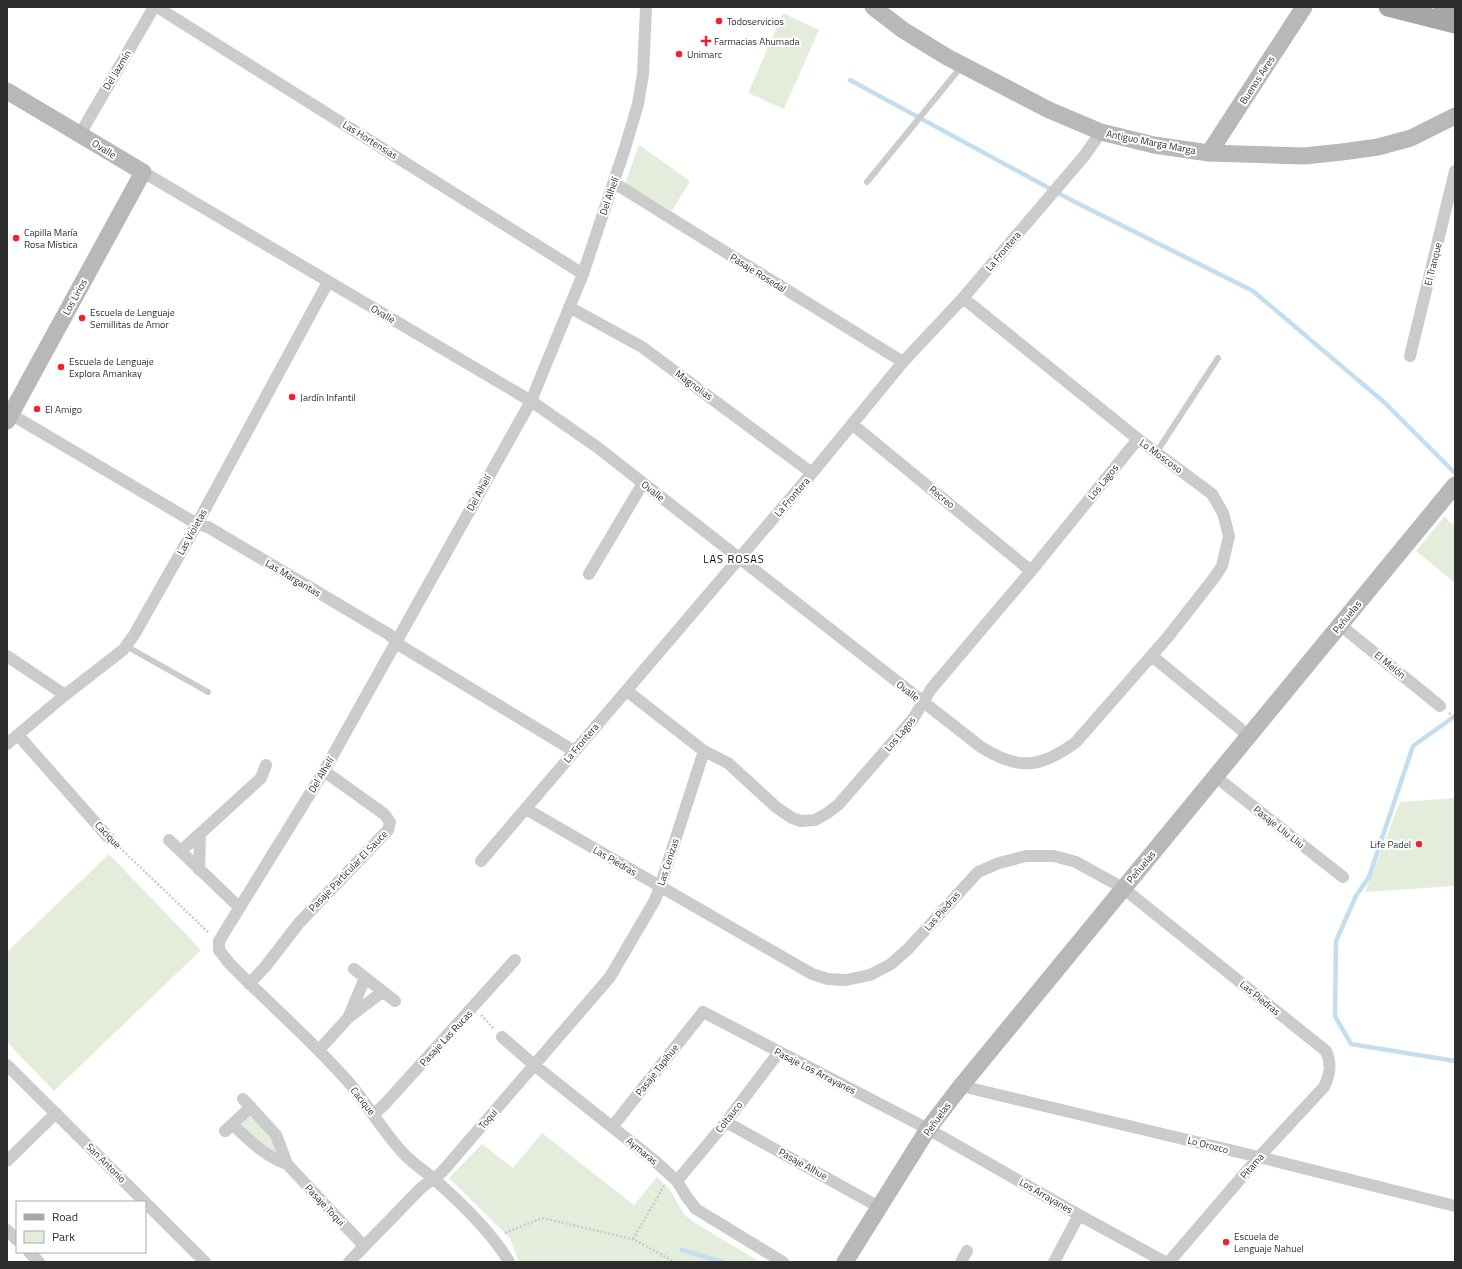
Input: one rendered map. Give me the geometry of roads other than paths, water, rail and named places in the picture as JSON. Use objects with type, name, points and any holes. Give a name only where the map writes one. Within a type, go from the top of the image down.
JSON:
[{"type":"main road","points":[[1388,7],[1455,24]]},
{"type":"main road","points":[[1443,7],[1455,10]]},
{"type":"street","name":"Del Jazmín","points":[[80,134],[156,7]]},
{"type":"street","name":"Las Hortensias","points":[[156,7],[583,274]]},
{"type":"street","name":"Del Alhelí","points":[[219,941],[324,771],[530,401],[583,274],[614,183],[638,104],[643,74],[646,7]]},
{"type":"street","name":"Antiguo Marga Marga","points":[[873,7],[903,30],[962,65],[1049,110],[1102,132],[1154,145],[1209,153],[1304,156],[1378,147],[1411,138],[1455,116]]},
{"type":"street","name":"Buenos Aires","points":[[1209,153],[1304,7]]},
{"type":"street","name":"Ovalle","points":[[7,91],[530,401],[597,447],[923,703],[993,755],[1022,764],[1037,763],[1062,752],[1076,742],[1152,656]]},
{"type":"street","name":"La Frontera","points":[[481,861],[812,473],[903,362],[963,298],[1085,155],[1102,132]]},
{"type":"street","name":"El Tranque","points":[[1410,356],[1455,171]]},
{"type":"street","name":"Los Lirios","points":[[8,415],[143,172]]},
{"type":"street","name":"Pasaje Rosedal","points":[[614,183],[903,362]]},
{"type":"street","name":"Las Violetas","points":[[7,744],[126,646],[134,635],[197,524],[328,282]]},
{"type":"street","name":"Lo Moscoso","points":[[963,298],[1138,439],[1212,494],[1223,513],[1229,536],[1222,566],[1152,656]]},
{"type":"street","name":"Magnolias","points":[[568,307],[642,347],[812,473]]},
{"type":"street","name":"Las Margaritas","points":[[8,415],[197,524],[208,527],[390,635],[396,643],[574,751]]},
{"type":"street","name":"Recreo","points":[[852,424],[1031,571]]},
{"type":"street","name":"Los Lagos","points":[[627,690],[704,751],[728,763],[776,807],[792,818],[815,820],[838,805],[913,719],[932,689],[1031,571],[1138,439]]},
{"type":"street","points":[[590,574],[643,483]]},
{"type":"street","name":"Peñuelas","points":[[845,1262],[928,1129],[961,1086],[1454,486]]},
{"type":"street","name":"El Melón","points":[[1340,625],[1440,706]]},
{"type":"street","points":[[7,656],[65,695]]},
{"type":"street","points":[[1152,656],[1249,736]]},
{"type":"street","name":"Cacique","points":[[18,735],[109,838]]},
{"type":"street","name":"Las Cenizas","points":[[617,966],[660,887],[704,751]]},
{"type":"street","points":[[181,851],[261,778],[266,765]]},
{"type":"street","name":"Pasaje Particular El Sauce","points":[[249,984],[265,967],[299,923],[388,830],[390,822],[384,814],[324,771]]},
{"type":"street","name":"Pasaje Lliu Lliu","points":[[1216,777],[1342,877]]},
{"type":"street","name":"Las Piedras","points":[[526,809],[812,974],[828,979],[846,980],[870,975],[891,964],[908,949],[978,872],[999,862],[1026,856],[1054,856],[1076,862],[1123,888],[1326,1051],[1330,1059],[1330,1068]]},
{"type":"street","points":[[199,870],[200,834]]},
{"type":"street","points":[[169,840],[239,907]]},
{"type":"street","name":"Cacique","points":[[219,941],[219,950],[229,963],[319,1050],[374,1114],[400,1150],[415,1166],[433,1178],[493,1238],[509,1262]]},
{"type":"street","name":"Pasaje Las Rucas","points":[[374,1114],[385,1104],[474,1007],[515,960]]},
{"type":"street","name":"Toqui","points":[[349,1262],[421,1188],[442,1172],[610,977],[617,966]]},
{"type":"street","points":[[354,969],[395,1001]]},
{"type":"street","points":[[348,1018],[365,978]]},
{"type":"street","points":[[319,1050],[348,1018],[382,992]]},
{"type":"street","name":"Pasaje Los Arrayanes","points":[[703,1012],[928,1129]]},
{"type":"street","name":"Pasaje Tapihue","points":[[612,1127],[703,1012]]},
{"type":"street","name":"Aymaras","points":[[502,1037],[534,1065],[655,1161],[673,1178],[696,1209],[783,1262]]},
{"type":"street","name":"Coltauco","points":[[673,1178],[726,1122],[779,1052]]},
{"type":"street","name":"San Antonio","points":[[7,1065],[145,1201]]},
{"type":"street","name":"Pitama","points":[[1169,1262],[1259,1157],[1324,1087],[1329,1078],[1330,1068]]},
{"type":"street","name":"Lo Orozco","points":[[961,1086],[1259,1157],[1455,1206]]},
{"type":"street","name":"Pasaje Toqui","points":[[287,1164],[278,1161],[229,1128],[247,1103],[276,1135],[287,1164],[364,1246]]},
{"type":"street","points":[[7,1161],[56,1113]]},
{"type":"street","name":"Pasaje Alhue","points":[[726,1122],[879,1207]]},
{"type":"street","name":"Los Arrayanes","points":[[928,1129],[1165,1262]]},
{"type":"street","name":"San Antonio","points":[[146,1202],[206,1262]]},
{"type":"street","points":[[1054,1262],[1079,1215]]},
{"type":"street","points":[[7,1230],[16,1239]]},
{"type":"street","points":[[961,1262],[967,1251]]},
{"type":"street","points":[[30,1253],[38,1262]]},
{"type":"lane","points":[[867,182],[962,65]]},
{"type":"lane","points":[[1156,453],[1218,358]]},
{"type":"lane","points":[[126,646],[208,692]]},
{"type":"waterway","points":[[850,80],[1071,200],[1253,291],[1384,402],[1455,473]]},
{"type":"waterway","points":[[1455,716],[1413,746],[1369,877],[1356,896],[1336,941],[1335,1016],[1351,1044],[1455,1061]]},
{"type":"waterway","points":[[682,1250],[722,1262]]},
{"type":"place","name":"Todoservicios","points":[[719,21]]},
{"type":"place","name":"Farmacias Ahumada","points":[[706,41]]},
{"type":"place","name":"Unimarc","points":[[679,54]]},
{"type":"place","name":"Capilla María Rosa Mística","points":[[16,238]]},
{"type":"place","name":"Escuela de Lenguaje Semillitas de Amor","points":[[82,318]]},
{"type":"place","name":"Escuela de Lenguaje Explora Amankay","points":[[61,367]]},
{"type":"place","name":"Jardín Infantil","points":[[292,397]]},
{"type":"place","name":"El Amigo","points":[[37,409]]},
{"type":"place","name":"Life Padel","points":[[1419,844]]},
{"type":"place","name":"Escuela de Lenguaje Nahuel","points":[[1226,1242]]},
{"type":"district","name":"LAS ROSAS","points":[[734,559]]}]
